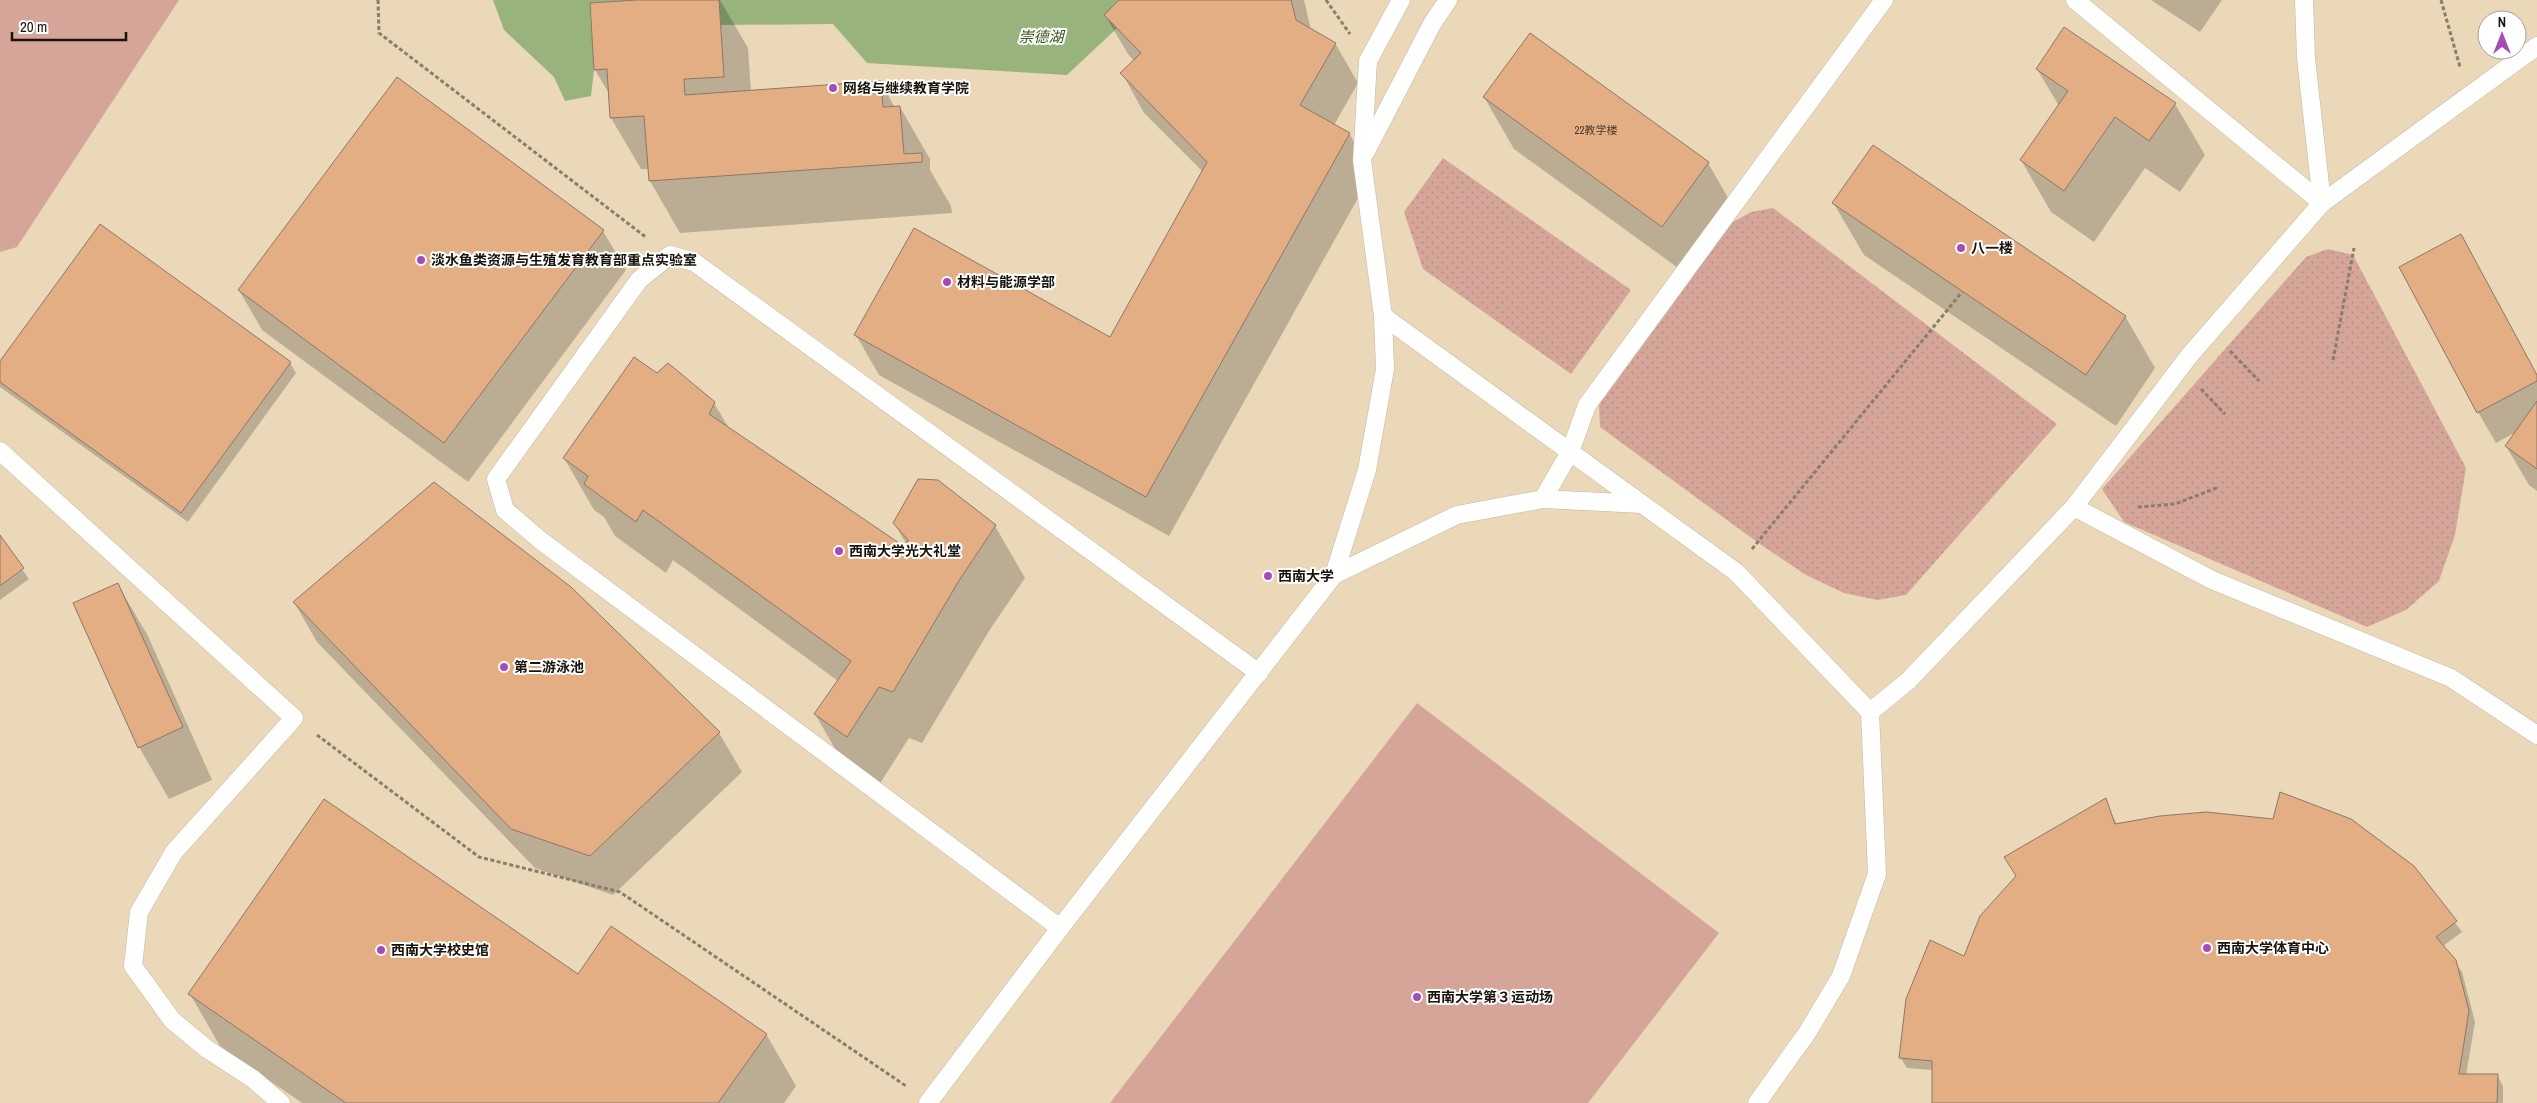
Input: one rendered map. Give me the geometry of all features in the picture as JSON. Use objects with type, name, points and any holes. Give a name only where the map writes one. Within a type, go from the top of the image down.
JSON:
[{"type":"lane","points":[[929,1102],[1060,928],[1334,575],[1367,470],[1385,370],[1383,316],[1362,160],[1368,61],[1401,0]]},
{"type":"lane","points":[[1362,160],[1432,24],[1448,0]]},
{"type":"lane","points":[[1543,499],[1570,452],[1587,405],[1884,0]]},
{"type":"lane","points":[[2075,0],[2322,203]]},
{"type":"lane","points":[[2304,0],[2306,58],[2322,203]]},
{"type":"lane","points":[[1870,712],[1908,681],[2074,507],[2184,361],[2322,203],[2537,46]]},
{"type":"lane","points":[[1060,928],[540,540],[505,510],[496,479],[639,280],[670,255],[694,262],[1259,673]]},
{"type":"lane","points":[[1383,316],[1736,572],[1870,712],[1877,874],[1841,976],[1808,1033],[1757,1103]]},
{"type":"lane","points":[[0,452],[294,718],[174,852],[140,912],[133,966],[172,1020],[207,1049],[253,1079],[281,1103]]},
{"type":"lane","points":[[1334,575],[1457,515],[1543,499],[1642,504]]},
{"type":"lane","points":[[2074,507],[2212,580],[2451,678],[2537,735]]},
{"type":"path","points":[[378,0],[379,33],[670,255]]},
{"type":"path","points":[[1326,0],[1368,61]]},
{"type":"path","points":[[2441,0],[2469,96]]},
{"type":"path","points":[[2333,360],[2354,248]]},
{"type":"path","points":[[1736,572],[1757,542],[1962,292]]},
{"type":"path","points":[[2210,331],[2259,381]]},
{"type":"path","points":[[2093,482],[2130,507],[2175,504],[2219,487]]},
{"type":"path","points":[[294,718],[479,857],[620,892],[929,1102]]},
{"type":"shaded area","name":"西南大学","points":[[0,0],[2537,0],[2537,1103],[0,1103]]},
{"type":"shaded area","points":[[0,0],[179,0],[17,247],[0,252]]},
{"type":"shaded area","points":[[1443,158],[1631,290],[1571,374],[1423,269],[1404,212]]},
{"type":"shaded area","points":[[1773,208],[2057,424],[1906,595],[1877,600],[1844,593],[1806,575],[1757,542],[1600,427],[1599,405],[1733,222],[1751,212]]},
{"type":"shaded area","points":[[2328,249],[2353,255],[2466,468],[2455,535],[2439,581],[2406,610],[2367,627],[2124,522],[2102,489],[2306,257]]},
{"type":"shaded area","points":[[1417,703],[1719,933],[1588,1103],[1110,1103]]},
{"type":"water","points":[[493,0],[637,0],[590,3],[594,70],[591,96],[565,101],[554,77],[504,30]]},
{"type":"water","name":"崇德湖","points":[[719,0],[1147,0],[1067,75],[867,63],[833,24],[721,25]]},
{"type":"building","name":"网络与继续教育学院","points":[[637,0],[719,0],[724,77],[684,79],[685,95],[881,81],[883,107],[900,106],[904,154],[922,153],[922,162],[649,181],[644,116],[610,118],[607,69],[594,70],[590,3]]},
{"type":"building","name":"材料与能源学部","points":[[1119,0],[1291,0],[1296,20],[1336,43],[1300,105],[1350,133],[1146,497],[854,335],[914,228],[1110,337],[1207,162],[1120,73],[1141,53],[1104,15]]},
{"type":"building","points":[[2064,27],[2176,103],[2149,141],[2115,117],[2064,191],[2020,160],[2068,91],[2036,69]]},
{"type":"building","points":[[1530,33],[1709,162],[1662,227],[1483,97]]},
{"type":"building","name":"淡水鱼类资源与生殖发育教育部重点实验室","points":[[397,77],[604,230],[444,443],[238,290]]},
{"type":"building","name":"八一楼","points":[[1873,145],[2126,316],[2086,375],[1832,203]]},
{"type":"building","points":[[100,224],[291,362],[181,513],[0,382],[0,361]]},
{"type":"building","points":[[2461,234],[2537,375],[2537,381],[2477,413],[2399,267]]},
{"type":"building","name":"西南大学光大礼堂","points":[[634,357],[657,373],[668,363],[715,402],[709,414],[905,547],[908,540],[893,523],[918,479],[938,480],[996,525],[960,579],[893,692],[879,687],[847,737],[814,714],[851,661],[643,510],[636,522],[584,484],[588,476],[563,458]]},
{"type":"building","points":[[2537,401],[2537,469],[2505,446]]},
{"type":"building","name":"第二游泳池","points":[[434,482],[571,587],[720,732],[590,856],[511,829],[293,602]]},
{"type":"building","points":[[0,535],[24,568],[0,586]]},
{"type":"building","points":[[118,583],[183,727],[138,748],[73,603]]},
{"type":"building","name":"西南大学体育中心","points":[[2280,792],[2351,819],[2414,866],[2457,921],[2436,937],[2456,960],[2469,1011],[2459,1074],[2498,1074],[2497,1103],[1932,1103],[1932,1061],[1899,1058],[1906,999],[1930,940],[1964,956],[1980,916],[2016,876],[2004,857],[2106,798],[2115,824],[2160,816],[2206,812],[2273,819]]},
{"type":"building","name":"西南大学校史馆","points":[[324,799],[578,974],[611,926],[767,1034],[718,1103],[346,1103],[188,994]]},
{"type":"place","name":"网络与继续教育学院","points":[[833,88]]},
{"type":"place","name":"八一楼","points":[[1961,248]]},
{"type":"place","name":"淡水鱼类资源与生殖发育教育部重点实验室","points":[[421,260]]},
{"type":"place","name":"材料与能源学部","points":[[947,282]]},
{"type":"place","name":"西南大学光大礼堂","points":[[839,551]]},
{"type":"place","name":"西南大学","points":[[1268,576]]},
{"type":"place","name":"第二游泳池","points":[[504,667]]},
{"type":"place","name":"西南大学体育中心","points":[[2207,948]]},
{"type":"place","name":"西南大学校史馆","points":[[381,950]]},
{"type":"place","name":"西南大学第３运动场","points":[[1417,997]]}]
